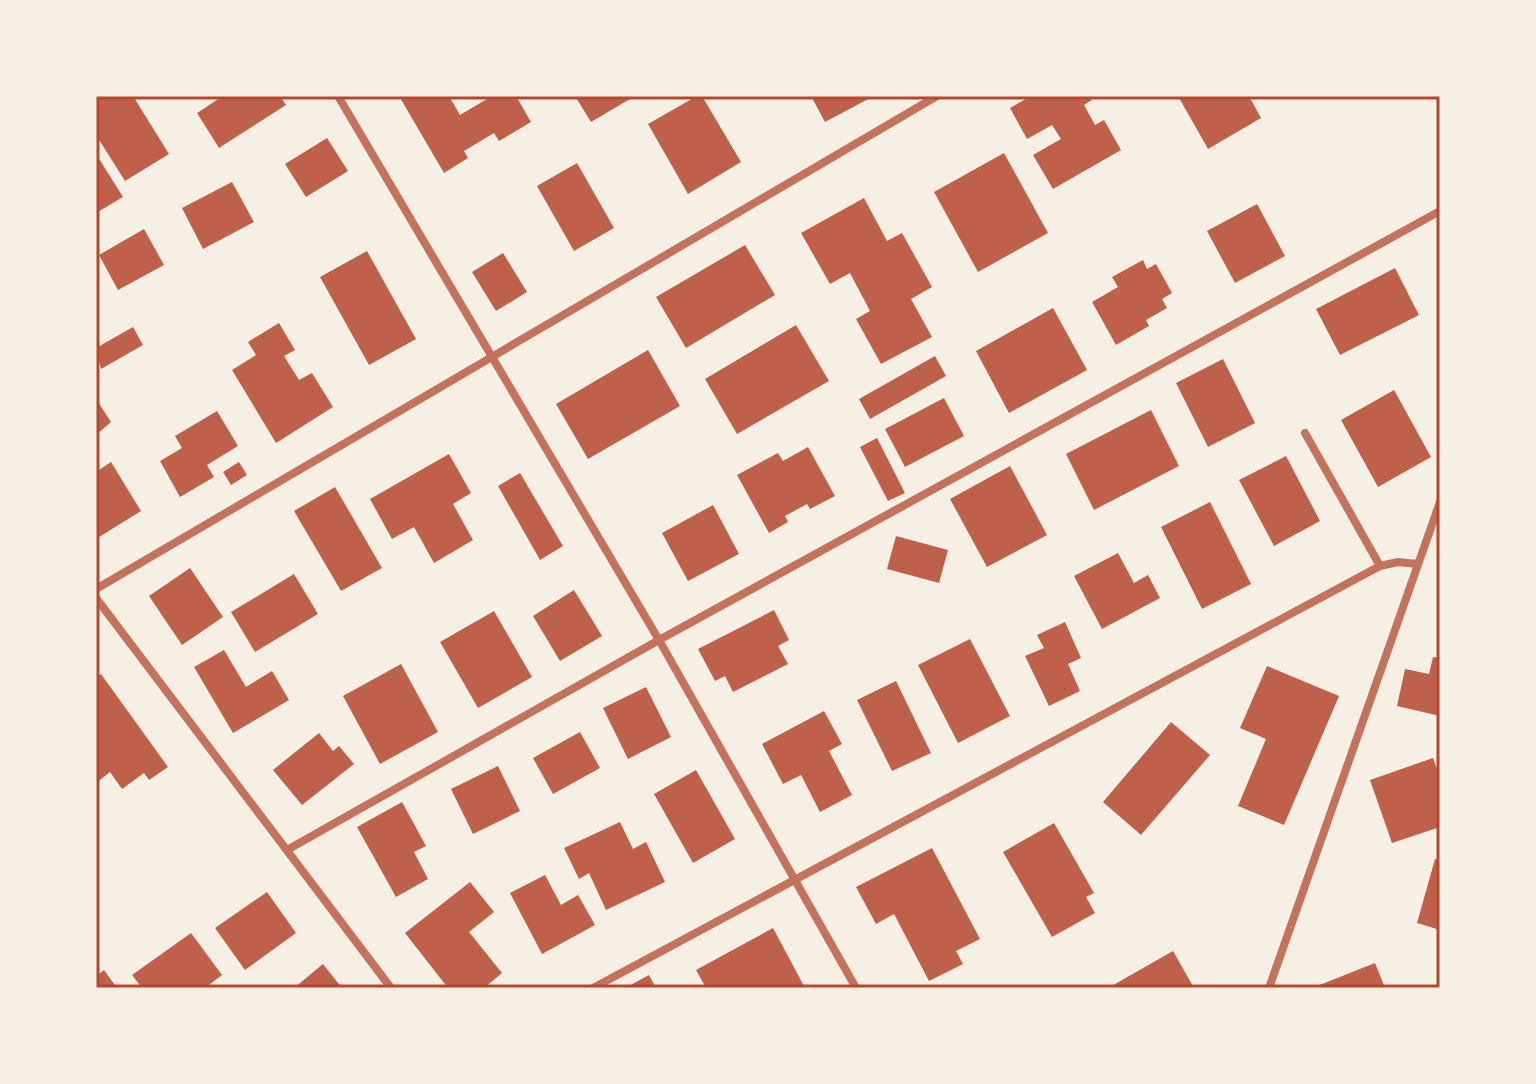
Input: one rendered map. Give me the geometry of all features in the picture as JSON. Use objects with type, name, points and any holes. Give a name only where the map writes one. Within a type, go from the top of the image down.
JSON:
[{"type":"street","points":[[338,96],[659,640],[856,988]]},
{"type":"street","points":[[96,589],[937,96]]},
{"type":"street","points":[[287,850],[659,640],[1440,211]]},
{"type":"street","points":[[1305,433],[1380,566]]},
{"type":"street","points":[[1269,988],[1440,502]]},
{"type":"street","points":[[593,988],[1380,566],[1398,562],[1417,564]]},
{"type":"street","points":[[96,598],[391,988]]},
{"type":"building","points":[[96,96],[133,96],[169,154],[125,181],[96,135]]},
{"type":"building","points":[[223,96],[280,96],[286,105],[219,148],[197,113]]},
{"type":"building","points":[[399,96],[449,96],[460,115],[492,96],[516,96],[531,122],[499,141],[494,133],[464,151],[468,158],[444,173]]},
{"type":"building","points":[[575,96],[635,96],[591,122]]},
{"type":"building","points":[[702,96],[741,162],[688,194],[648,124]]},
{"type":"building","points":[[811,96],[874,96],[825,122]]},
{"type":"building","points":[[1031,96],[1090,96],[1092,100],[1084,105],[1095,125],[1104,120],[1121,150],[1053,189],[1033,155],[1061,139],[1052,125],[1027,139],[1010,108]]},
{"type":"building","points":[[1178,96],[1249,96],[1261,118],[1208,149]]},
{"type":"building","points":[[327,138],[348,171],[306,197],[285,164]]},
{"type":"building","points":[[1004,153],[1048,233],[978,272],[934,192]]},
{"type":"building","points":[[96,158],[123,197],[96,213]]},
{"type":"building","points":[[577,163],[614,228],[574,251],[537,186]]},
{"type":"building","points":[[232,182],[254,222],[203,249],[182,208]]},
{"type":"building","points":[[864,198],[887,241],[902,233],[932,287],[911,299],[932,337],[881,364],[856,319],[870,311],[850,273],[830,284],[801,233]]},
{"type":"building","points":[[1257,204],[1285,256],[1235,283],[1207,231]]},
{"type":"building","points":[[144,229],[164,265],[118,290],[99,255]]},
{"type":"building","points":[[745,245],[775,295],[686,348],[656,297]]},
{"type":"building","points":[[367,251],[416,339],[369,365],[320,277]]},
{"type":"building","points":[[503,253],[527,292],[496,311],[472,272]]},
{"type":"building","points":[[1143,260],[1147,269],[1156,264],[1172,293],[1162,299],[1167,308],[1146,320],[1149,326],[1116,345],[1092,302],[1118,287],[1112,277]]},
{"type":"building","points":[[1395,268],[1419,315],[1340,355],[1316,309]]},
{"type":"building","points":[[1053,308],[1087,370],[1009,413],[976,351]]},
{"type":"building","points":[[279,323],[295,350],[284,356],[299,380],[312,373],[333,407],[276,443],[232,370],[256,355],[248,342]]},
{"type":"building","points":[[796,325],[829,381],[737,434],[705,379]]},
{"type":"building","points":[[133,327],[143,345],[101,369],[96,348]]},
{"type":"building","points":[[648,350],[680,406],[588,459],[556,404]]},
{"type":"building","points":[[935,356],[946,376],[870,419],[859,399]]},
{"type":"building","points":[[1223,359],[1255,423],[1208,447],[1176,383]]},
{"type":"building","points":[[1394,390],[1431,457],[1378,487],[1341,420]]},
{"type":"building","points":[[944,398],[964,436],[905,467],[885,429]]},
{"type":"building","points":[[96,399],[111,422],[96,435]]},
{"type":"building","points":[[1151,410],[1179,466],[1094,510],[1066,454]]},
{"type":"building","points":[[217,411],[238,446],[207,465],[214,477],[180,497],[160,461],[182,448],[175,436]]},
{"type":"building","points":[[877,438],[905,493],[888,501],[860,447]]},
{"type":"building","points":[[808,447],[835,496],[810,509],[807,504],[785,516],[788,522],[769,533],[737,475],[778,453],[783,461]]},
{"type":"building","points":[[449,454],[471,493],[453,504],[473,540],[434,563],[414,527],[392,539],[370,499]]},
{"type":"building","points":[[1286,456],[1320,521],[1274,546],[1239,480]]},
{"type":"building","points":[[111,462],[141,511],[99,537],[96,472]]},
{"type":"building","points":[[239,462],[247,475],[231,485],[223,472]]},
{"type":"building","points":[[1010,466],[1047,535],[987,567],[950,499]]},
{"type":"building","points":[[520,473],[563,546],[540,560],[498,486]]},
{"type":"building","points":[[335,487],[382,568],[341,591],[294,511]]},
{"type":"building","points":[[1210,502],[1251,584],[1202,609],[1161,527]]},
{"type":"building","points":[[713,505],[739,554],[688,581],[662,533]]},
{"type":"building","points":[[896,536],[948,550],[939,583],[887,569]]},
{"type":"building","points":[[1118,553],[1134,583],[1148,575],[1160,598],[1102,629],[1074,576]]},
{"type":"building","points":[[190,568],[223,617],[182,645],[149,596]]},
{"type":"building","points":[[294,574],[318,614],[255,652],[231,612]]},
{"type":"building","points":[[574,590],[602,636],[560,661],[533,616]]},
{"type":"building","points":[[774,610],[789,640],[778,646],[788,664],[733,692],[725,676],[715,681],[698,649]]},
{"type":"building","points":[[494,611],[532,677],[478,708],[440,642]]},
{"type":"building","points":[[1065,622],[1081,658],[1068,664],[1080,691],[1049,706],[1025,656],[1044,648],[1037,635]]},
{"type":"building","points":[[970,639],[1010,716],[958,743],[918,665]]},
{"type":"building","points":[[224,650],[246,687],[272,671],[289,700],[233,733],[194,667]]},
{"type":"building","points":[[1433,657],[1440,658],[1440,716],[1397,706],[1405,669],[1429,674]]},
{"type":"building","points":[[401,664],[438,732],[380,764],[343,696]]},
{"type":"building","points":[[1267,666],[1339,696],[1284,825],[1238,806],[1266,739],[1240,728]]},
{"type":"building","points":[[101,674],[168,767],[149,780],[144,773],[122,789],[110,772],[96,783],[96,677]]},
{"type":"building","points":[[896,681],[931,753],[892,771],[857,700]]},
{"type":"building","points":[[646,687],[671,737],[628,759],[603,708]]},
{"type":"building","points":[[824,711],[842,744],[829,751],[852,795],[820,812],[801,775],[783,784],[762,744]]},
{"type":"building","points":[[1171,722],[1210,755],[1141,835],[1103,802]]},
{"type":"building","points":[[580,732],[600,768],[553,794],[533,758]]},
{"type":"building","points":[[319,733],[333,751],[339,746],[354,764],[302,805],[273,770]]},
{"type":"building","points":[[1433,758],[1440,777],[1440,827],[1392,843],[1370,780]]},
{"type":"building","points":[[498,766],[520,811],[473,834],[451,789]]},
{"type":"building","points":[[696,770],[735,839],[693,863],[654,794]]},
{"type":"building","points":[[402,802],[426,846],[414,852],[428,879],[396,897],[357,827]]},
{"type":"building","points":[[620,822],[633,849],[646,842],[665,882],[606,910],[589,873],[579,879],[564,848]]},
{"type":"building","points":[[1054,823],[1094,893],[1086,897],[1095,913],[1052,937],[1003,852]]},
{"type":"building","points":[[932,848],[980,939],[956,951],[963,964],[929,981],[894,914],[876,924],[856,887]]},
{"type":"building","points":[[1435,859],[1440,860],[1440,930],[1417,923]]},
{"type":"building","points":[[545,875],[561,905],[578,895],[595,925],[542,954],[510,893]]},
{"type":"building","points":[[470,882],[494,912],[469,932],[502,973],[484,988],[448,988],[405,933]]},
{"type":"building","points":[[267,892],[296,933],[245,970],[215,928]]},
{"type":"building","points":[[773,928],[805,988],[706,988],[696,970]]},
{"type":"building","points":[[191,933],[222,975],[205,988],[142,988],[132,975]]},
{"type":"building","points":[[1173,951],[1194,988],[1108,988]]},
{"type":"building","points":[[1375,963],[1385,988],[1312,988]]},
{"type":"building","points":[[323,964],[342,988],[294,988]]},
{"type":"building","points":[[104,970],[117,988],[96,988],[96,976]]},
{"type":"building","points":[[649,975],[656,988],[625,988]]}]
